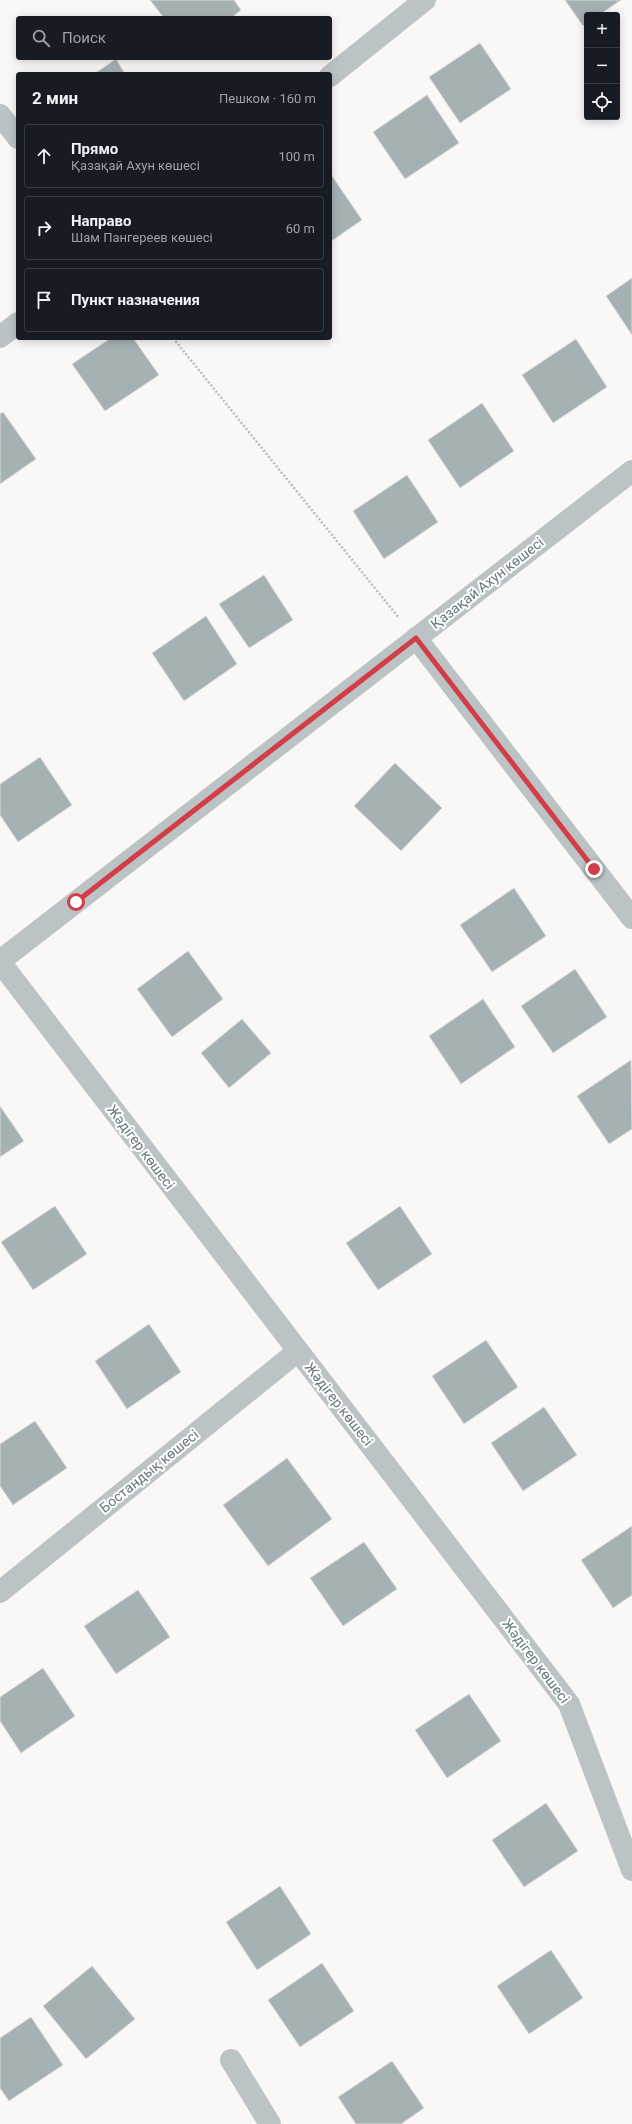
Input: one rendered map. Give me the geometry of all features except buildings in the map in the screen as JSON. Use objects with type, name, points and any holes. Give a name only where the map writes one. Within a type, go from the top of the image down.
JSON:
[{"type":"street","points":[[332,74],[425,0]]},
{"type":"street","points":[[0,114],[16,135]]},
{"type":"street","points":[[0,337],[16,325]]},
{"type":"street","name":"Қазақай Ахун көшесі","points":[[0,961],[632,471]]},
{"type":"street","points":[[416,638],[632,918]]},
{"type":"street","name":"Жәдігер көшесі","points":[[0,961],[569,1704],[632,1870]]},
{"type":"street","name":"Бостандық көшесі","points":[[0,1592],[298,1351]]},
{"type":"street","points":[[231,2060],[270,2124]]},
{"type":"path","points":[[175,340],[416,638]]},
{"type":"route","points":[[76,902],[416,638],[594,869]]}]
